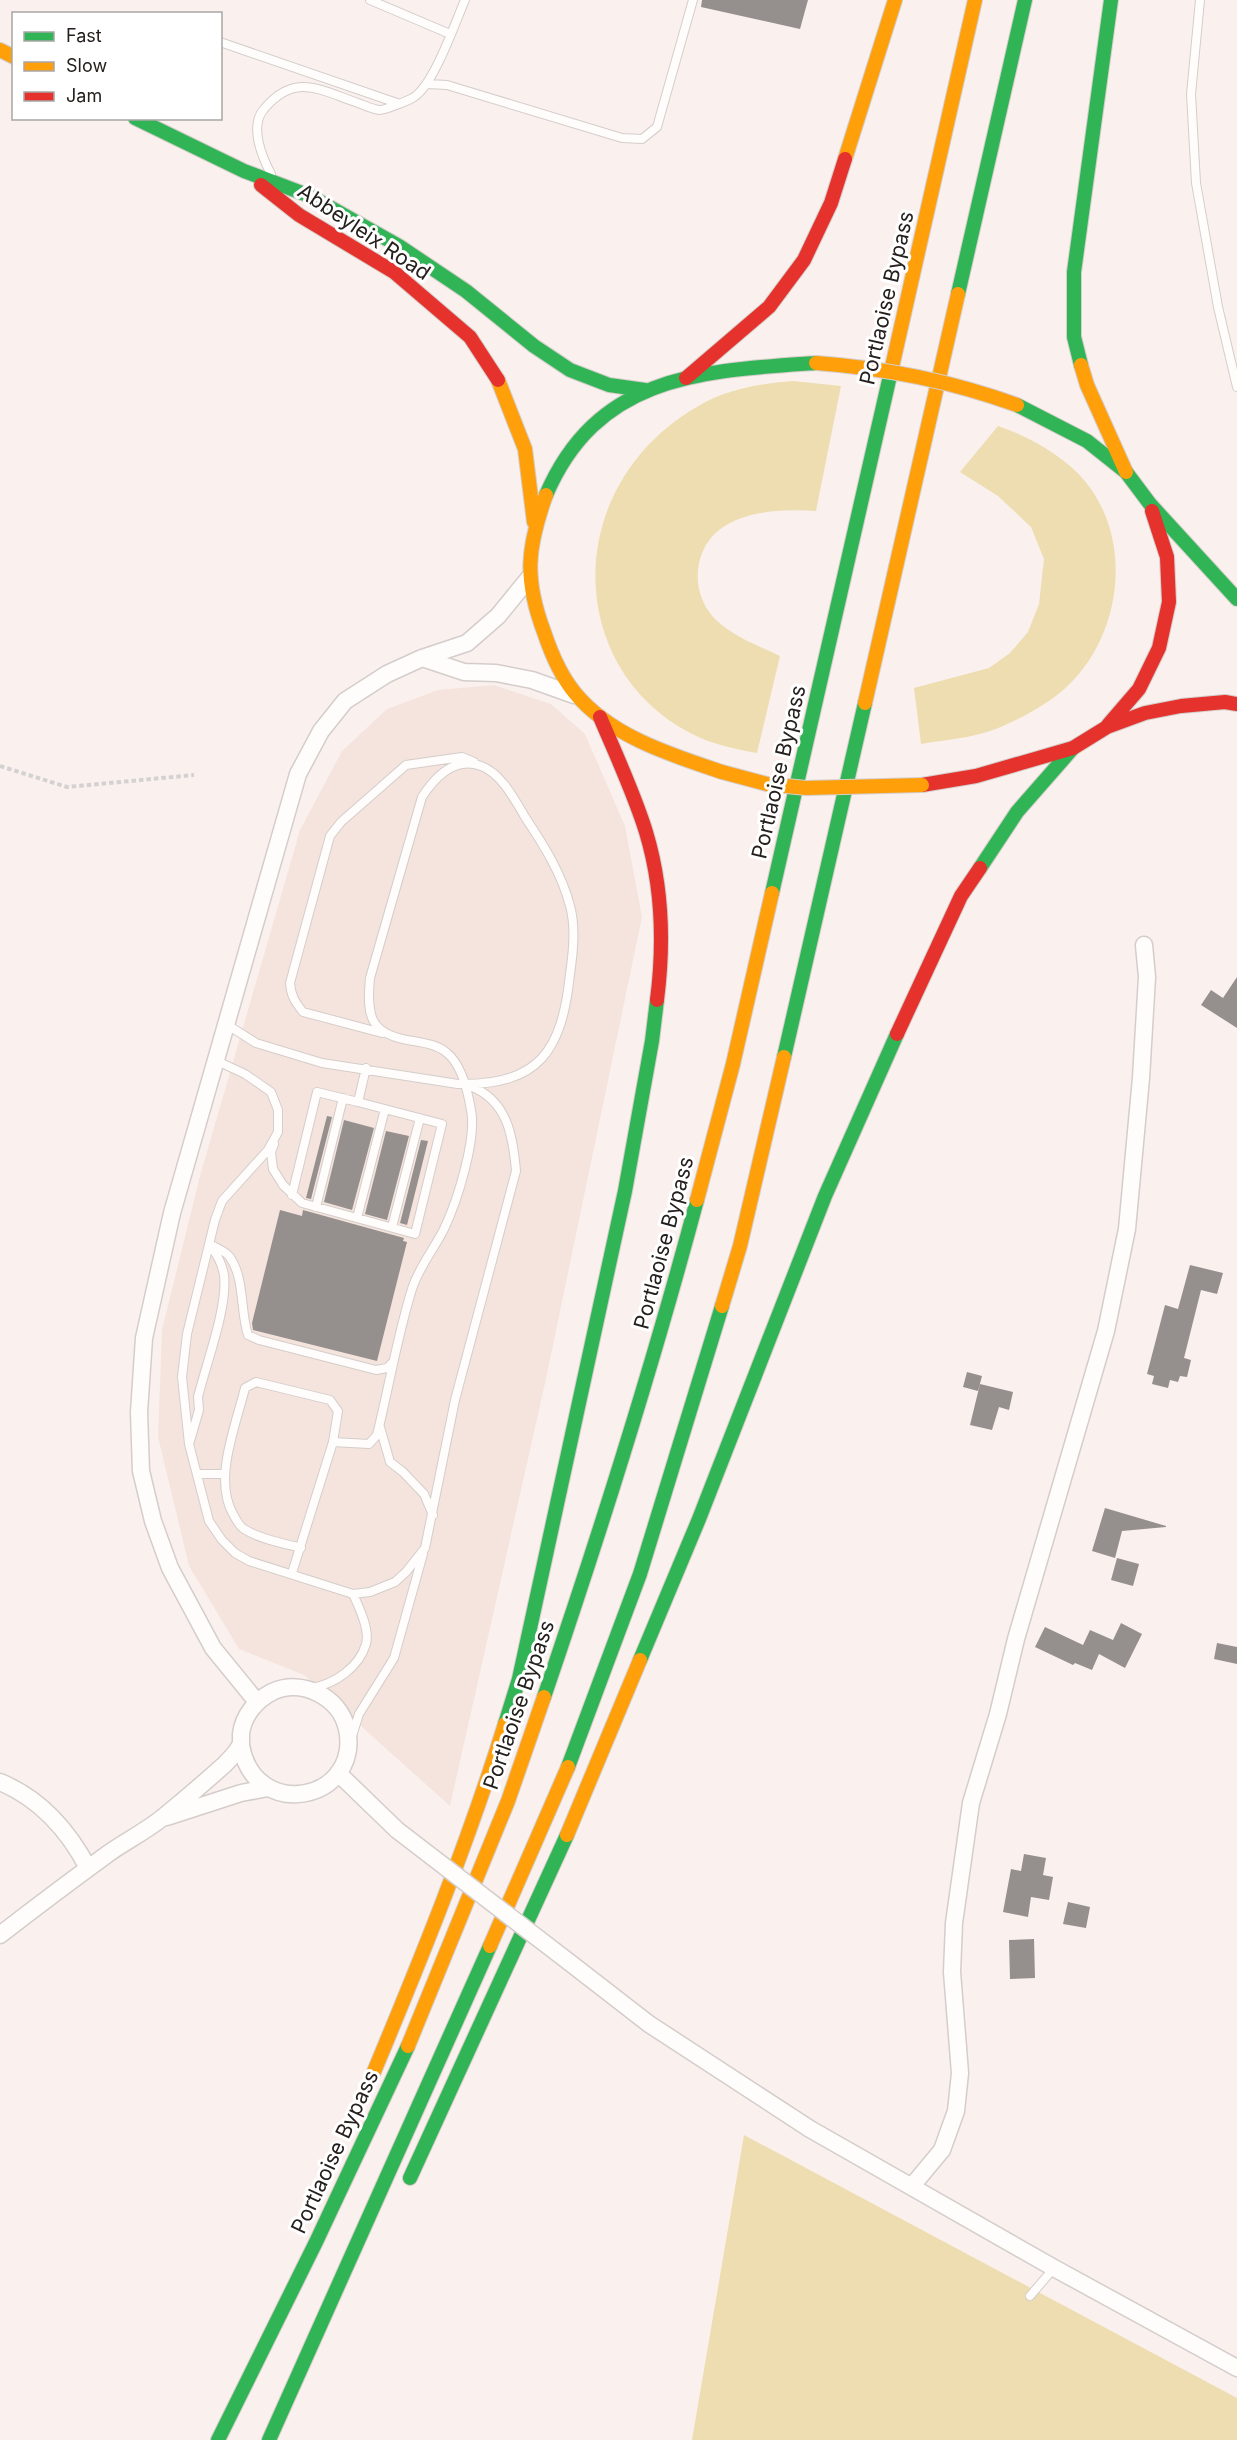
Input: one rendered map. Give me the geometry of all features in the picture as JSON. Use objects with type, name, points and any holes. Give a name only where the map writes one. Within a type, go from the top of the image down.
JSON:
[{"type":"main road","points":[[686,378],[769,307],[804,260],[831,203],[895,0]]},
{"type":"main road","name":"Portlaoise Bypass","points":[[218,2440],[316,2242],[414,2032],[508,1801],[584,1583],[659,1341],[733,1064],[851,554],[975,0]]},
{"type":"main road","points":[[269,2440],[564,1779],[640,1574],[740,1246],[1025,0]]},
{"type":"main road","points":[[1111,0],[1074,272],[1074,337],[1087,385],[1126,472],[1150,504],[1237,599]]},
{"type":"main road","name":"Abbeyleix Road","points":[[139,120],[244,171],[309,196],[399,246],[466,291],[534,346],[570,370],[609,385],[645,390]]},
{"type":"main road","name":"Abbeyleix Road","points":[[244,171],[299,215],[393,272],[470,337],[501,386],[525,449],[535,526]]},
{"type":"main road","points":[[1126,472],[1087,441],[1017,405],[975,388],[918,374],[864,365],[816,363],[754,368],[686,378],[645,390],[612,410],[588,431],[563,464],[546,494],[535,526],[529,578],[537,615],[555,663],[576,695],[600,717],[670,754],[722,772],[767,784],[868,788],[922,785],[976,777],[1072,748],[1107,727],[1145,713],[1180,706],[1225,702],[1237,704]]},
{"type":"main road","points":[[1107,727],[1139,689],[1159,648],[1169,602],[1167,557],[1150,504]]},
{"type":"main road","points":[[366,2090],[426,1947],[483,1795],[519,1679],[622,1203],[652,1041],[660,976],[659,900],[646,833],[600,717]]},
{"type":"main road","points":[[406,2188],[572,1824],[699,1519],[825,1196],[923,974],[961,896],[1017,812],[1072,748]]},
{"type":"main road","points":[[228,2420],[320,2200]]},
{"type":"main road","points":[[276,2440],[311,2378]]},
{"type":"street","points":[[257,1702],[213,1648],[190,1608],[170,1568],[153,1521],[141,1471],[139,1412],[144,1338],[170,1223],[298,774],[321,731],[345,701],[387,674],[422,658],[467,643],[498,616],[529,578]]},
{"type":"street","points":[[422,658],[464,672],[496,673],[532,680],[576,695]]},
{"type":"street","points":[[912,2186],[942,2150],[956,2111],[960,2073],[952,1972],[954,1923],[972,1803],[998,1714],[1016,1639],[1106,1331],[1126,1229],[1142,1067],[1147,977],[1144,945]]},
{"type":"street","points":[[282,1689],[308,1689],[329,1700],[337,1709],[347,1729],[347,1752],[338,1773],[321,1788],[310,1793],[289,1795],[268,1788],[252,1774],[242,1755],[241,1744],[243,1724],[257,1702],[272,1692],[282,1689]]},
{"type":"street","points":[[0,1935],[88,1868],[160,1819],[227,1762],[241,1744]]},
{"type":"street","points":[[338,1773],[397,1830],[649,2024],[810,2129],[1054,2268],[1237,2368]]},
{"type":"street","points":[[0,1782],[17,1789],[44,1808],[67,1832],[88,1868]]},
{"type":"street","points":[[160,1819],[241,1793],[268,1788]]},
{"type":"lane","points":[[370,0],[450,34]]},
{"type":"lane","points":[[277,184],[261,156],[258,134],[260,114],[275,95],[292,88],[315,87],[380,110],[414,97],[428,84],[465,0]]},
{"type":"lane","points":[[428,84],[447,85],[622,138],[642,139],[657,127],[693,0]]},
{"type":"lane","points":[[1200,0],[1191,94],[1196,183],[1218,307],[1237,387]]},
{"type":"lane","points":[[222,43],[397,103]]},
{"type":"lane","points":[[226,1024],[256,1042],[322,1063],[465,1084],[492,1084],[528,1069],[542,1060],[554,1043],[563,1020],[573,949],[571,908],[558,873],[513,797],[493,773],[462,757],[406,765],[341,822],[330,836],[290,983],[294,1002],[303,1012],[439,1047],[455,1061],[465,1084],[472,1113],[472,1137],[467,1159],[445,1228],[412,1287],[377,1435],[369,1444],[333,1442]]},
{"type":"lane","points":[[387,1035],[377,1029],[371,1019],[368,1006],[370,978],[398,889],[410,835],[422,797],[450,767],[459,764],[482,766]]},
{"type":"lane","points":[[215,1060],[245,1074],[271,1092],[278,1110],[278,1132],[271,1152],[273,1169],[292,1195],[302,1203],[316,1207],[415,1234],[442,1124],[317,1092],[292,1195]]},
{"type":"lane","points":[[358,1102],[366,1068]]},
{"type":"lane","points":[[347,1752],[359,1714],[394,1658],[433,1515],[455,1400],[516,1171],[513,1140],[501,1111],[482,1091],[465,1084]]},
{"type":"lane","points":[[316,1207],[343,1098]]},
{"type":"lane","points":[[357,1218],[385,1109]]},
{"type":"lane","points":[[392,1227],[420,1118]]},
{"type":"lane","points":[[278,1132],[268,1150],[222,1201],[187,1334],[182,1377],[189,1444],[209,1521],[222,1540],[235,1553],[249,1561],[353,1594],[370,1592],[394,1582],[406,1572],[425,1548]]},
{"type":"lane","points":[[209,1244],[228,1255],[236,1270],[243,1319],[249,1335],[260,1340],[376,1370],[387,1368],[395,1359]]},
{"type":"lane","points":[[189,1444],[199,1410],[198,1397],[224,1293],[224,1274],[219,1258],[209,1244]]},
{"type":"lane","points":[[292,1573],[301,1548],[333,1442],[338,1411],[330,1400],[256,1382],[245,1388],[224,1474],[224,1490],[229,1507],[241,1528],[258,1536],[301,1548]]},
{"type":"lane","points":[[380,1424],[390,1462],[424,1494],[433,1515]]},
{"type":"lane","points":[[197,1474],[224,1474]]},
{"type":"lane","points":[[308,1689],[328,1685],[341,1676],[352,1667],[367,1644],[365,1627],[353,1594]]},
{"type":"lane","points":[[1030,2296],[1054,2268]]},
{"type":"path","points":[[0,766],[67,787],[194,775]]},
{"type":"shaded area","points":[[793,381],[841,386],[816,511],[760,513],[726,525],[713,536],[703,551],[698,570],[701,597],[716,620],[755,645],[780,656],[757,753],[723,746],[692,734],[656,710],[629,680],[609,646],[598,609],[595,570],[601,530],[615,492],[638,457],[656,438],[686,413],[721,395],[757,385]]},
{"type":"shaded area","points":[[998,426],[1054,453],[1070,466],[1092,491],[1107,519],[1114,550],[1115,583],[1110,615],[1098,645],[1080,672],[1050,700],[1026,715],[985,733],[921,744],[914,688],[989,668],[1010,653],[1028,632],[1039,604],[1044,559],[1031,527],[998,496],[960,472]]},
{"type":"shaded area","points":[[494,685],[551,704],[585,734],[625,826],[642,917],[546,1379],[450,1806],[304,1675],[239,1649],[189,1566],[158,1437],[162,1330],[200,1176],[300,830],[342,751],[387,709],[438,690]]},
{"type":"shaded area","points":[[744,2135],[1237,2398],[1237,2440],[692,2440]]},
{"type":"building","points":[[702,0],[808,0],[800,29],[701,7]]},
{"type":"building","points":[[1237,977],[1237,1028],[1201,1005],[1211,990],[1223,998]]},
{"type":"building","points":[[327,1116],[332,1117],[311,1199],[306,1198]]},
{"type":"building","points":[[344,1120],[374,1128],[352,1210],[324,1202]]},
{"type":"building","points":[[386,1131],[409,1136],[387,1220],[365,1214]]},
{"type":"building","points":[[421,1140],[428,1141],[407,1225],[400,1223]]},
{"type":"building","points":[[280,1210],[302,1216],[303,1210],[404,1238],[403,1241],[407,1242],[377,1361],[253,1330],[252,1323]]},
{"type":"building","points":[[1190,1265],[1223,1273],[1217,1294],[1201,1290],[1184,1358],[1191,1360],[1187,1377],[1180,1376],[1178,1382],[1170,1380],[1168,1388],[1152,1384],[1154,1376],[1147,1374],[1165,1305],[1178,1309]]},
{"type":"building","points":[[967,1372],[982,1376],[978,1391],[963,1387]]},
{"type":"building","points":[[980,1384],[1013,1392],[1009,1410],[999,1407],[992,1430],[970,1425]]},
{"type":"building","points":[[1105,1508],[1166,1527],[1122,1531],[1115,1558],[1092,1551]]},
{"type":"building","points":[[1117,1558],[1139,1564],[1133,1586],[1111,1580]]},
{"type":"building","points":[[1121,1623],[1142,1634],[1125,1668],[1099,1654],[1092,1670],[1075,1663],[1073,1665],[1035,1647],[1045,1627],[1083,1645],[1090,1630],[1113,1640]]},
{"type":"building","points":[[1217,1643],[1237,1647],[1237,1664],[1214,1659]]},
{"type":"building","points":[[1024,1854],[1046,1858],[1043,1875],[1053,1877],[1049,1900],[1031,1897],[1028,1917],[1003,1912],[1011,1869],[1021,1871]]},
{"type":"building","points":[[1068,1902],[1090,1907],[1086,1928],[1063,1924]]},
{"type":"building","points":[[1034,1939],[1035,1978],[1010,1979],[1009,1940]]},
{"type":"traffic: fast","points":[[958,294],[1025,0]]},
{"type":"traffic: fast","points":[[1081,365],[1074,337],[1074,272],[1111,0]]},
{"type":"traffic: fast","points":[[139,120],[244,171],[310,196],[399,246],[466,291],[534,346],[570,370],[609,385],[645,390]]},
{"type":"traffic: fast","points":[[546,495],[568,455],[594,424],[624,402],[658,387],[694,376],[733,370],[816,363]]},
{"type":"traffic: fast","points":[[772,893],[892,367]]},
{"type":"traffic: fast","points":[[1017,405],[1087,441],[1126,472],[1150,504],[1237,599]]},
{"type":"traffic: fast","points":[[784,1057],[865,703]]},
{"type":"traffic: fast","points":[[980,868],[1017,812],[1073,748]]},
{"type":"traffic: fast","points":[[505,1724],[519,1679],[625,1191],[652,1041],[657,1000]]},
{"type":"traffic: fast","points":[[640,1660],[699,1519],[825,1196],[897,1034]]},
{"type":"traffic: fast","points":[[544,1697],[625,1450],[697,1200]]},
{"type":"traffic: fast","points":[[568,1767],[640,1574],[722,1306]]},
{"type":"traffic: fast","points":[[410,2178],[567,1835]]},
{"type":"traffic: fast","points":[[269,2440],[490,1946]]},
{"type":"traffic: fast","points":[[218,2440],[316,2242],[408,2046]]},
{"type":"traffic: slow","points":[[845,159],[895,0]]},
{"type":"traffic: slow","points":[[892,367],[975,0]]},
{"type":"traffic: slow","points":[[0,50],[12,56]]},
{"type":"traffic: slow","points":[[865,703],[958,294]]},
{"type":"traffic: slow","points":[[816,363],[868,368],[943,382],[1017,405]]},
{"type":"traffic: slow","points":[[1081,365],[1087,385],[1126,472]]},
{"type":"traffic: slow","points":[[498,380],[525,449],[534,522]]},
{"type":"traffic: slow","points":[[546,495],[535,531],[530,564],[531,579],[533,596],[544,632],[565,679],[589,708],[623,732],[662,751],[722,772]]},
{"type":"traffic: slow","points":[[722,772],[767,784],[806,788],[922,785]]},
{"type":"traffic: slow","points":[[697,1200],[733,1064],[772,893]]},
{"type":"traffic: slow","points":[[722,1306],[740,1246],[784,1057]]},
{"type":"traffic: slow","points":[[567,1835],[640,1660]]},
{"type":"traffic: slow","points":[[408,2046],[508,1801],[544,1697]]},
{"type":"traffic: slow","points":[[373,2074],[443,1901],[476,1813],[505,1724]]},
{"type":"traffic: slow","points":[[490,1946],[568,1767]]},
{"type":"traffic: jam","points":[[686,378],[769,307],[804,260],[831,203],[845,159]]},
{"type":"traffic: jam","points":[[261,185],[299,215],[394,272],[470,337],[498,380]]},
{"type":"traffic: jam","points":[[1108,725],[1139,689],[1159,648],[1169,602],[1167,557],[1152,511]]},
{"type":"traffic: jam","points":[[922,785],[976,776],[1073,748],[1107,727],[1145,713],[1181,706],[1225,702],[1237,704]]},
{"type":"traffic: jam","points":[[600,717],[636,803],[651,852],[658,894],[661,937],[657,1000]]},
{"type":"traffic: jam","points":[[897,1034],[961,896],[980,868]]}]
